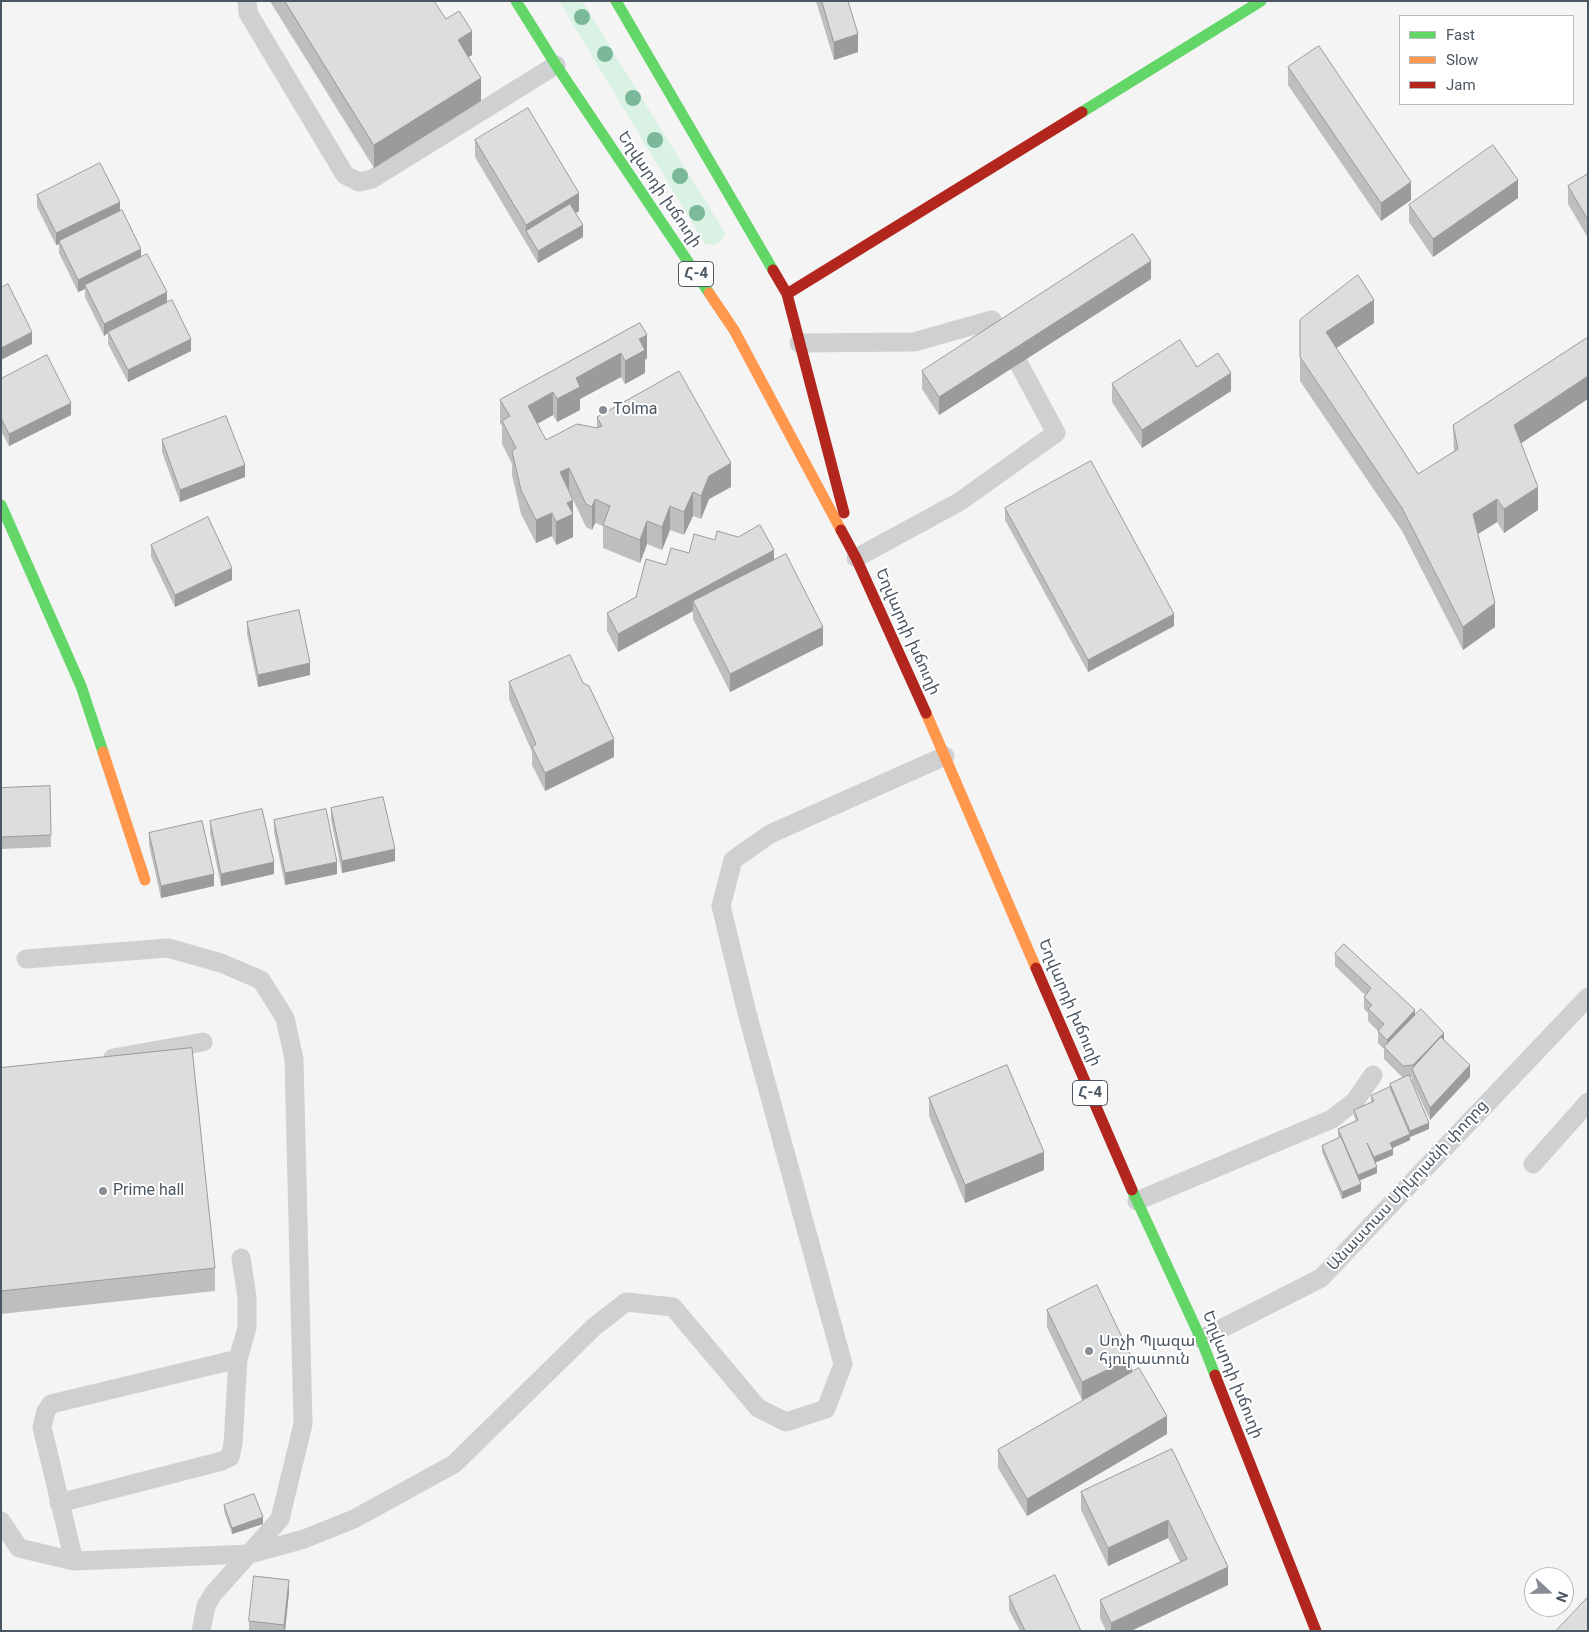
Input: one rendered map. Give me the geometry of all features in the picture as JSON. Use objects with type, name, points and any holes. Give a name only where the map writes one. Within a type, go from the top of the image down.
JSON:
[{"type":"main road","name":"Եղվարդի խճուղի","points":[[516,1],[556,65],[734,330],[856,558],[945,756],[1137,1201],[1201,1339],[1316,1631]]},
{"type":"main road","name":"Եղվարդի խճուղի","points":[[616,1],[787,294],[856,558]]},
{"type":"main road","points":[[787,294],[1261,1]]},
{"type":"main road","points":[[1,505],[81,686],[145,880]]},
{"type":"lane","points":[[247,1],[248,13],[345,175],[359,182],[372,179],[556,65]]},
{"type":"lane","points":[[799,343],[914,342],[992,320],[1002,337]]},
{"type":"lane","points":[[856,558],[960,502],[1056,433],[1019,364]]},
{"type":"lane","points":[[1,1521],[19,1548],[74,1561],[250,1554],[304,1539],[354,1519],[454,1464],[594,1327],[626,1302],[673,1307],[758,1408],[786,1422],[826,1409],[843,1364],[747,1012],[721,906],[733,860],[770,834],[945,756]]},
{"type":"lane","points":[[26,959],[168,948],[221,963],[261,980],[285,1018],[294,1058],[303,1424],[280,1519],[213,1594],[206,1606],[201,1631]]},
{"type":"lane","name":"Անաստաս Միկոյանի փողոց","points":[[1201,1339],[1321,1278],[1588,997]]},
{"type":"lane","points":[[97,1061],[202,1042]]},
{"type":"lane","points":[[1137,1201],[1332,1119],[1355,1101],[1373,1076]]},
{"type":"lane","points":[[1533,1164],[1588,1102]]},
{"type":"lane","points":[[59,1503],[222,1461],[230,1457],[233,1444],[238,1359],[247,1328],[247,1297],[241,1258]]},
{"type":"lane","points":[[74,1561],[42,1427],[46,1411],[51,1404],[238,1359]]},
{"type":"green space","points":[[559,1],[582,1],[725,233],[721,241],[714,245],[705,244]]},
{"type":"building","points":[[285,1],[434,1],[446,19],[459,11],[472,31],[458,40],[481,78],[374,145]]},
{"type":"building","points":[[822,1],[848,1],[858,34],[834,42]]},
{"type":"building","points":[[1319,46],[1411,182],[1381,203],[1288,67]]},
{"type":"building","points":[[528,108],[579,193],[526,225],[475,140]]},
{"type":"building","points":[[1493,145],[1518,180],[1433,239],[1409,205]]},
{"type":"building","points":[[100,163],[120,202],[56,233],[37,195]]},
{"type":"building","points":[[1588,174],[1588,220],[1568,186]]},
{"type":"building","points":[[570,204],[583,225],[538,251],[526,231]]},
{"type":"building","points":[[122,210],[141,249],[78,280],[59,241]]},
{"type":"building","points":[[1133,234],[1151,261],[939,397],[922,371]]},
{"type":"building","points":[[147,254],[167,292],[104,324],[85,285]]},
{"type":"building","points":[[1358,275],[1374,300],[1326,332],[1418,474],[1458,449],[1453,425],[1588,337],[1588,376],[1514,425],[1538,487],[1504,509],[1497,499],[1473,514],[1495,603],[1463,627],[1402,508],[1300,357],[1300,320]]},
{"type":"building","points":[[8,284],[32,332],[1,348],[1,288]]},
{"type":"building","points":[[172,300],[191,339],[128,370],[108,332]]},
{"type":"building","points":[[640,323],[647,335],[639,339],[645,350],[625,361],[621,353],[576,378],[580,387],[557,399],[553,392],[528,406],[546,440],[577,424],[597,428],[602,426],[597,417],[679,371],[731,463],[709,476],[701,496],[693,492],[684,512],[670,506],[662,527],[647,521],[640,540],[603,525],[610,506],[595,499],[592,507],[586,504],[569,468],[560,472],[573,500],[567,503],[573,514],[556,522],[552,513],[536,520],[521,490],[512,451],[516,448],[502,421],[510,416],[500,400]]},
{"type":"building","points":[[1180,340],[1197,367],[1218,353],[1231,373],[1142,430],[1112,384]]},
{"type":"building","points":[[47,355],[71,403],[9,434],[1,418],[1,379]]},
{"type":"building","points":[[226,416],[245,465],[180,490],[162,440]]},
{"type":"building","points":[[1091,461],[1174,614],[1088,660],[1005,508]]},
{"type":"building","points":[[208,517],[232,568],[175,595],[151,545]]},
{"type":"building","points":[[760,525],[774,550],[618,634],[607,613],[636,597],[646,559],[666,565],[671,548],[689,553],[694,534],[715,540],[717,531],[738,537]]},
{"type":"building","points":[[786,554],[823,627],[730,674],[693,601]]},
{"type":"building","points":[[299,610],[310,663],[258,675],[247,622]]},
{"type":"building","points":[[570,655],[583,683],[589,686],[614,739],[545,773],[532,747],[536,744],[509,682]]},
{"type":"building","points":[[50,786],[51,835],[1,837],[1,788]]},
{"type":"building","points":[[383,797],[395,849],[342,861],[331,808]]},
{"type":"building","points":[[262,809],[274,862],[221,874],[210,821]]},
{"type":"building","points":[[326,809],[337,862],[285,873],[274,820]]},
{"type":"building","points":[[202,821],[214,874],[161,886],[149,833]]},
{"type":"building","points":[[1344,944],[1415,1010],[1387,1040],[1378,1031],[1384,1024],[1368,1009],[1372,1005],[1364,997],[1371,988],[1335,954]]},
{"type":"building","points":[[1421,1009],[1444,1033],[1413,1065],[1403,1066],[1384,1047]]},
{"type":"building","points":[[1441,1037],[1470,1065],[1430,1108],[1412,1069]]},
{"type":"building","name":"Prime hall","points":[[192,1048],[215,1268],[1,1291],[1,1068]]},
{"type":"building","points":[[1007,1065],[1044,1152],[965,1185],[929,1098]]},
{"type":"building","points":[[1409,1075],[1429,1123],[1410,1131],[1390,1084]]},
{"type":"building","points":[[1390,1087],[1410,1134],[1390,1143],[1393,1149],[1374,1157],[1367,1143],[1377,1167],[1358,1175],[1338,1129],[1358,1120],[1354,1110],[1374,1101],[1371,1096]]},
{"type":"building","points":[[1341,1137],[1361,1184],[1342,1192],[1322,1146]]},
{"type":"building","name":"Սոչի Պլազա հյուրատուն","points":[[1097,1285],[1132,1358],[1082,1382],[1047,1310]]},
{"type":"building","points":[[1139,1368],[1167,1416],[1027,1499],[998,1450]]},
{"type":"building","points":[[1172,1449],[1228,1567],[1111,1623],[1100,1600],[1187,1559],[1168,1520],[1108,1548],[1081,1492]]},
{"type":"building","points":[[254,1494],[263,1517],[232,1528],[224,1505]]},
{"type":"building","points":[[1055,1575],[1081,1631],[1025,1631],[1009,1597]]},
{"type":"building","points":[[254,1576],[289,1580],[284,1625],[249,1621]]},
{"type":"building","points":[[1588,1597],[1588,1631],[1556,1631],[1569,1617],[1574,1617],[1574,1612]]},
{"type":"traffic: fast","points":[[516,1],[556,65],[709,293]]},
{"type":"traffic: fast","points":[[616,1],[773,270]]},
{"type":"traffic: fast","points":[[1082,112],[1261,1]]},
{"type":"traffic: fast","points":[[1,505],[81,686],[103,752]]},
{"type":"traffic: fast","points":[[1132,1190],[1201,1339],[1215,1375]]},
{"type":"traffic: slow","points":[[709,293],[734,330],[841,530]]},
{"type":"traffic: slow","points":[[926,713],[1036,968]]},
{"type":"traffic: slow","points":[[103,752],[145,880]]},
{"type":"traffic: jam","points":[[787,294],[1082,112]]},
{"type":"traffic: jam","points":[[773,270],[787,294],[844,513]]},
{"type":"traffic: jam","points":[[841,530],[856,558],[926,713]]},
{"type":"traffic: jam","points":[[1036,968],[1132,1190]]},
{"type":"traffic: jam","points":[[1215,1375],[1316,1631]]},
{"type":"place","name":"Tolma","points":[[603,410]]},
{"type":"place","name":"Prime hall","points":[[103,1191]]},
{"type":"place","name":"Սոչի Պլազա հյուրատուն","points":[[1089,1351]]}]
